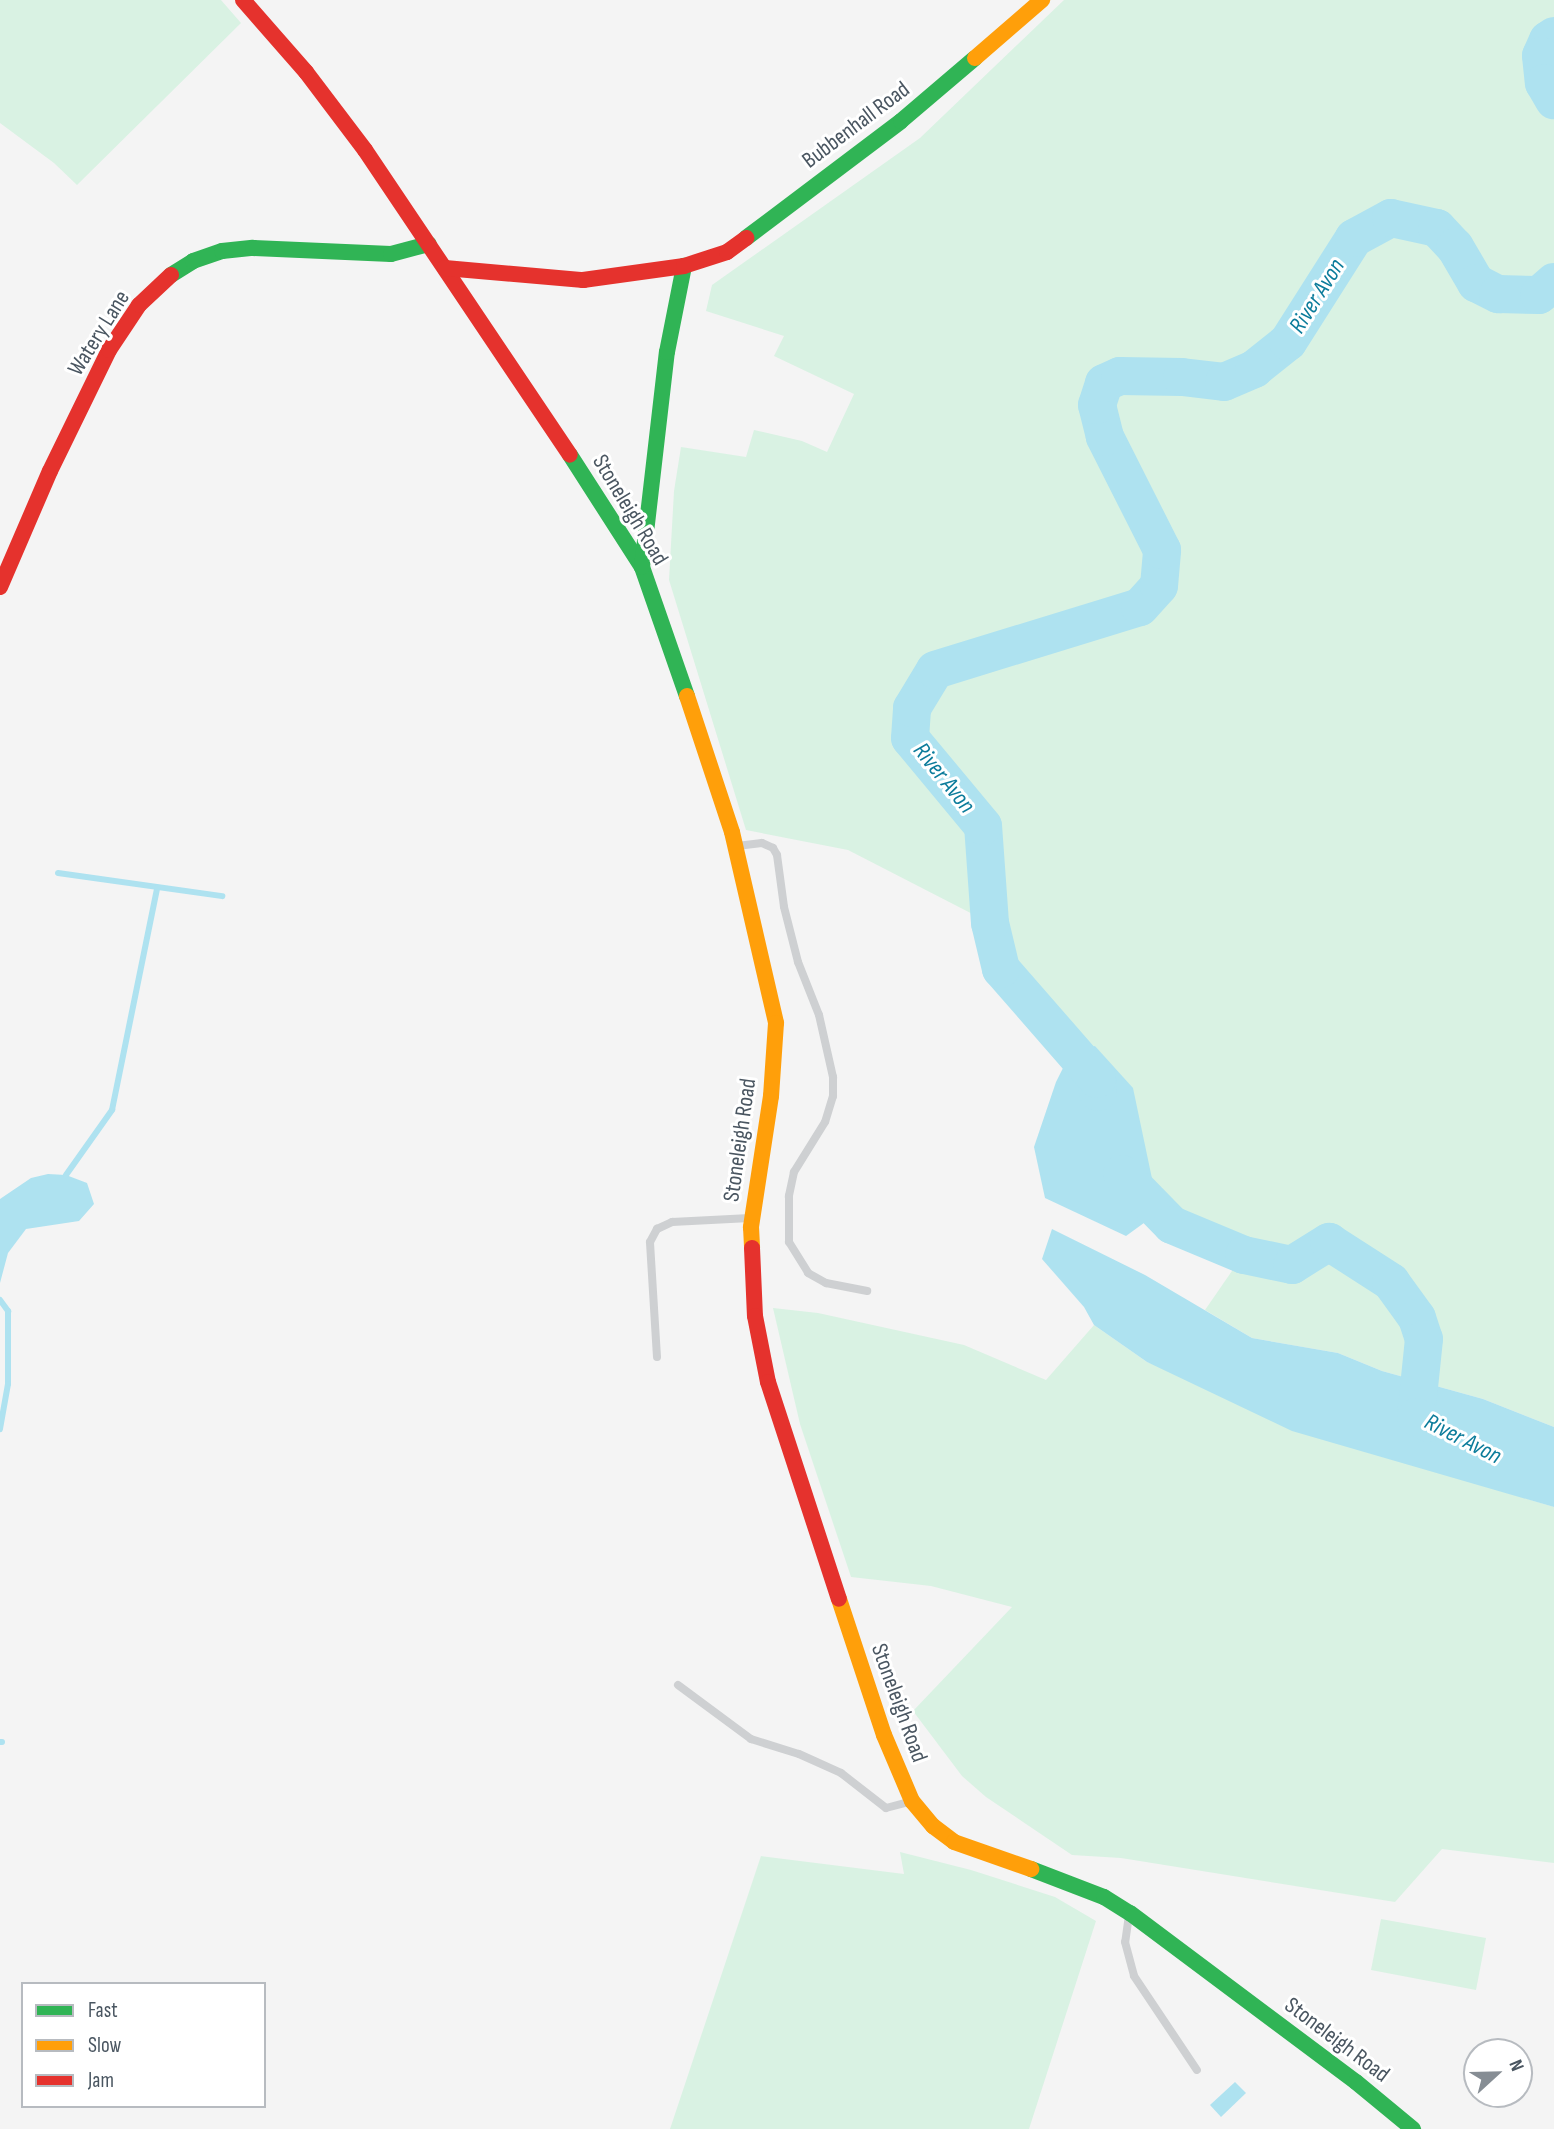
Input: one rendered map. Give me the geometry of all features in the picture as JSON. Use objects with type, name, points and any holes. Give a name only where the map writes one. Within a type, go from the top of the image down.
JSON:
[{"type":"street","name":"Stoneleigh Road","points":[[243,0],[306,72],[365,150],[642,567],[687,688],[735,847],[776,1023],[771,1096],[752,1218],[755,1316],[768,1382],[884,1735],[912,1801],[933,1826],[954,1842],[1072,1883],[1104,1896],[1130,1913],[1356,2082],[1413,2129]]},
{"type":"street","name":"Bubbenhall Road","points":[[445,268],[583,281],[684,266],[727,252],[901,121],[1042,0]]},
{"type":"street","name":"Watery Lane","points":[[0,587],[50,471],[109,350],[139,305],[166,278],[193,261],[222,251],[253,248],[391,254],[429,244]]},
{"type":"street","points":[[642,567],[667,352],[684,266]]},
{"type":"lane","points":[[735,847],[762,844],[773,848],[777,855],[784,907],[795,951],[819,1015],[833,1077],[833,1096],[825,1122],[794,1172],[789,1196],[789,1242],[808,1273],[826,1283],[867,1291]]},
{"type":"lane","points":[[657,1357],[650,1242],[657,1229],[672,1222],[752,1218]]},
{"type":"lane","points":[[678,1685],[751,1739],[799,1754],[841,1773],[886,1808],[912,1801]]},
{"type":"lane","points":[[1130,1913],[1125,1942],[1134,1976],[1197,2070]]},
{"type":"green space","points":[[0,0],[221,0],[241,23],[77,185],[54,163],[0,123]]},
{"type":"green space","points":[[1064,0],[1554,0],[1554,1427],[1483,1399],[1382,1371],[1338,1353],[1252,1338],[1205,1310],[1243,1255],[1172,1225],[1159,1212],[1145,1152],[1095,1046],[1072,1050],[1001,969],[990,923],[848,850],[746,830],[669,580],[674,491],[681,447],[746,457],[754,430],[802,441],[827,452],[854,394],[774,356],[784,336],[706,311],[712,285],[920,138]]},
{"type":"green space","points":[[773,1308],[818,1313],[964,1345],[1046,1380],[1094,1325],[1147,1362],[1445,1474],[1554,1507],[1554,1863],[1442,1849],[1395,1902],[1121,1858],[1072,1855],[986,1797],[962,1776],[913,1711],[1012,1607],[931,1586],[851,1577],[800,1424]]},
{"type":"green space","points":[[900,1852],[971,1870],[1055,1897],[1096,1921],[1029,2129],[670,2129],[761,1856],[904,1874]]},
{"type":"green space","points":[[1381,1919],[1486,1938],[1476,1990],[1371,1970]]},
{"type":"water","points":[[1095,1046],[1133,1088],[1159,1212],[1126,1236],[1045,1198],[1034,1147],[1056,1082],[1072,1050]]},
{"type":"water","points":[[48,1174],[66,1175],[87,1183],[94,1204],[79,1221],[26,1229],[8,1253],[0,1283],[0,1199],[31,1178]]},
{"type":"water","points":[[1052,1229],[1145,1275],[1252,1338],[1338,1353],[1382,1371],[1483,1399],[1554,1427],[1554,1507],[1292,1431],[1147,1362],[1094,1325],[1084,1307],[1042,1259]]},
{"type":"water","points":[[1235,2082],[1246,2093],[1221,2117],[1210,2105]]},
{"type":"waterway","name":"River Avon","points":[[1554,36],[1548,40],[1541,56],[1544,83],[1554,100]]},
{"type":"waterway","name":"River Avon","points":[[1098,1092],[1097,1079],[1001,969],[990,923],[983,826],[910,738],[912,708],[935,670],[1140,607],[1159,586],[1162,550],[1105,437],[1097,405],[1104,383],[1120,376],[1182,377],[1224,382],[1254,369],[1288,342],[1354,238],[1391,218],[1437,228],[1455,247],[1476,283],[1498,294],[1539,295],[1554,282]]},
{"type":"waterway","points":[[58,873],[222,896]]},
{"type":"waterway","points":[[66,1175],[112,1110],[157,888]]},
{"type":"waterway","name":"River Avon","points":[[1122,1174],[1172,1225],[1244,1255],[1292,1265],[1329,1242],[1391,1282],[1417,1318],[1424,1339],[1416,1417],[1429,1423]]},
{"type":"waterway","points":[[0,1300],[8,1311],[8,1384],[0,1429]]},
{"type":"traffic: fast","points":[[746,238],[901,121],[975,58]]},
{"type":"traffic: fast","points":[[171,275],[193,261],[222,251],[253,248],[391,254],[429,244]]},
{"type":"traffic: fast","points":[[642,567],[667,352],[684,266]]},
{"type":"traffic: fast","points":[[570,455],[642,567],[687,696]]},
{"type":"traffic: fast","points":[[1031,1869],[1104,1897],[1130,1913],[1356,2082],[1413,2129]]},
{"type":"traffic: slow","points":[[975,58],[1042,0]]},
{"type":"traffic: slow","points":[[687,696],[732,832],[776,1023],[771,1096],[751,1227],[752,1248]]},
{"type":"traffic: slow","points":[[839,1599],[884,1735],[912,1801],[933,1826],[954,1842],[1031,1869]]},
{"type":"traffic: jam","points":[[243,0],[306,72],[365,150],[570,455]]},
{"type":"traffic: jam","points":[[445,268],[583,280],[684,266],[727,252],[746,238]]},
{"type":"traffic: jam","points":[[0,587],[50,471],[109,350],[139,305],[171,275]]},
{"type":"traffic: jam","points":[[752,1248],[755,1316],[768,1382],[839,1599]]}]
